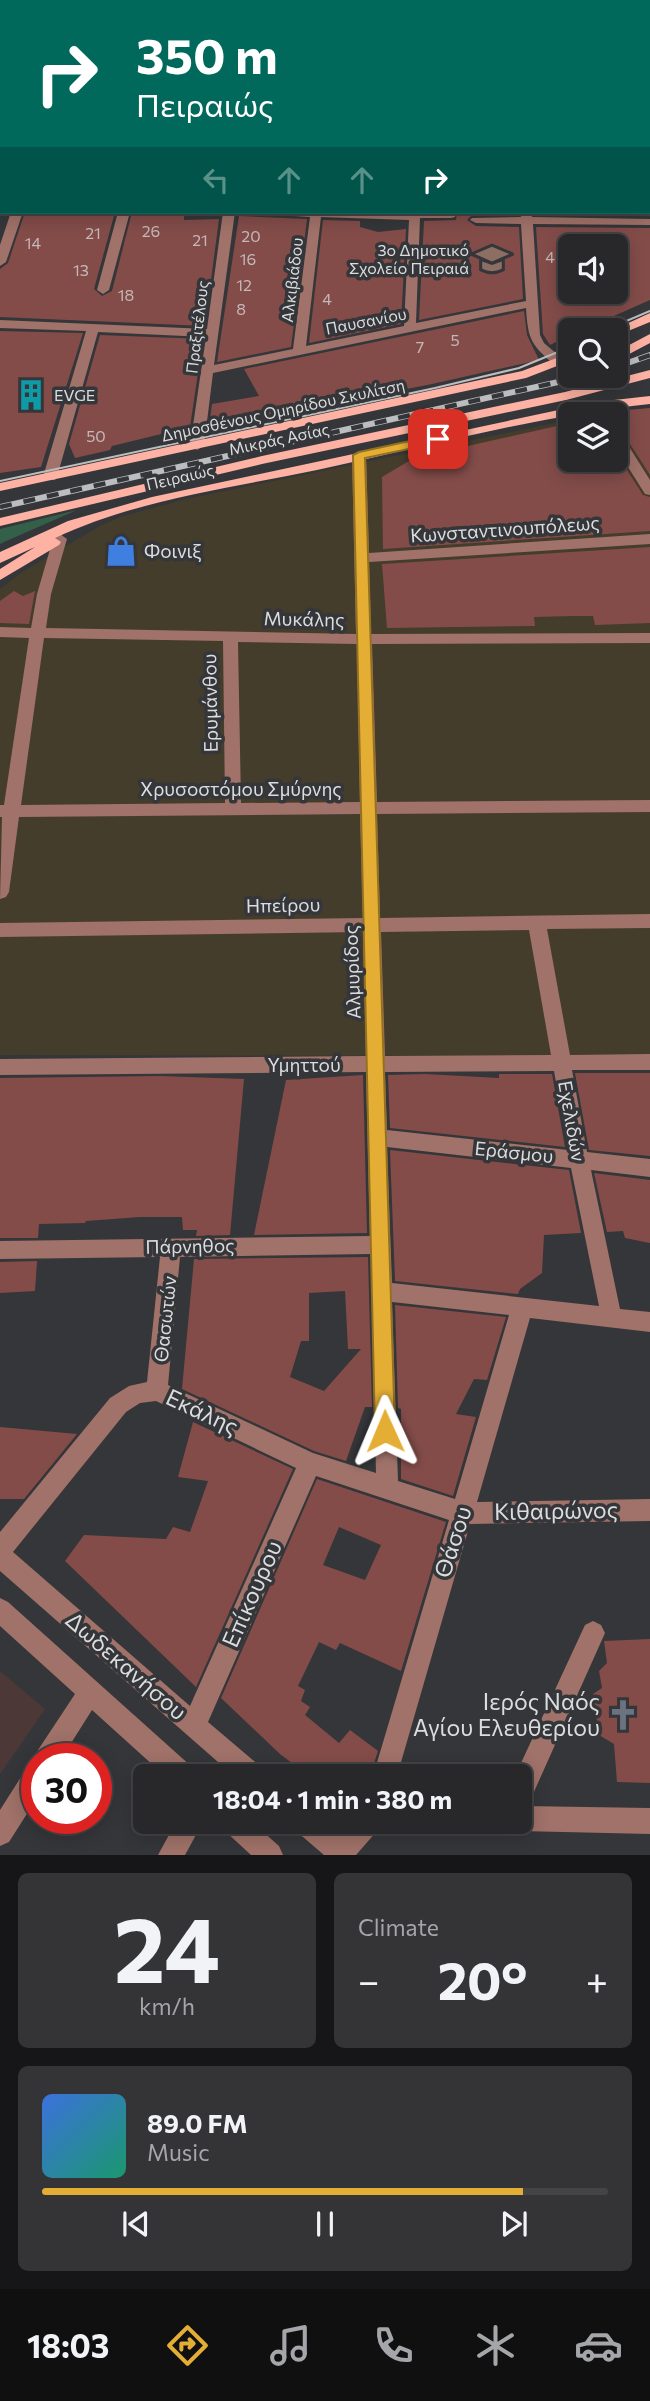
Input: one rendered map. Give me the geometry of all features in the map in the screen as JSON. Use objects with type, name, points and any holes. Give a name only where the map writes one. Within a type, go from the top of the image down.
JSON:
[{"type":"main road","points":[[628,327],[650,317]]},
{"type":"main road","points":[[628,350],[650,338]]},
{"type":"main road","name":"Δημοσθένους Ομηρίδου Σκυλίτση","points":[[0,487],[526,374],[558,363]]},
{"type":"main road","name":"Μικράς Ασίας","points":[[0,522],[204,473],[566,396],[650,374]]},
{"type":"main road","points":[[566,396],[581,388]]},
{"type":"main road","name":"Πειραιώς","points":[[628,405],[650,400]]},
{"type":"main road","name":"Πειραιώς","points":[[0,558],[55,530],[130,507],[359,455],[558,419]]},
{"type":"main road","name":"Πειραιώς","points":[[0,575],[60,539],[130,507]]},
{"type":"street","points":[[0,262],[16,214]]},
{"type":"street","points":[[103,290],[123,214]]},
{"type":"street","name":"Πραξιτέλους","points":[[197,446],[229,214]]},
{"type":"street","name":"Αλκιβιάδου","points":[[299,352],[316,214]]},
{"type":"street","points":[[410,330],[415,214],[451,215]]},
{"type":"street","points":[[477,220],[526,216],[650,222]]},
{"type":"street","points":[[526,216],[530,304],[536,341],[558,355]]},
{"type":"street","name":"Παυσανίου","points":[[207,370],[530,304]]},
{"type":"street","points":[[0,324],[211,333]]},
{"type":"street","points":[[50,477],[93,329]]},
{"type":"street","name":"Αλμυρίδος","points":[[359,455],[387,1487]]},
{"type":"street","points":[[628,456],[650,491]]},
{"type":"street","points":[[0,892],[6,811],[44,594],[60,539]]},
{"type":"street","name":"Κωνσταντινουπόλεως","points":[[362,558],[650,539]]},
{"type":"street","name":"Μυκάλης","points":[[0,632],[364,639],[650,638]]},
{"type":"street","name":"Ερυμάνθου","points":[[230,637],[233,810]]},
{"type":"street","name":"Χρυσοστόμου Σμύρνης","points":[[6,811],[650,806]]},
{"type":"street","name":"Ηπείρου","points":[[0,930],[650,921]]},
{"type":"street","name":"Εχελιδών","points":[[537,924],[579,1160],[612,1318]]},
{"type":"street","name":"Υμηττού","points":[[0,1067],[650,1062]]},
{"type":"street","name":"Εράσμου","points":[[377,1137],[650,1168]]},
{"type":"street","name":"Πάρνηθος","points":[[0,1250],[380,1245]]},
{"type":"street","name":"Θασωτών","points":[[157,1391],[172,1246]]},
{"type":"street","points":[[381,1291],[650,1322]]},
{"type":"street","name":"Θάσου","points":[[388,1764],[447,1555],[463,1513],[522,1308]]},
{"type":"street","name":"Εκάλης","points":[[0,1550],[118,1405],[137,1393],[157,1391],[310,1463],[463,1513]]},
{"type":"street","name":"Επίκουρου","points":[[194,1726],[310,1463]]},
{"type":"street","name":"Κιθαιρώνος","points":[[463,1513],[650,1510]]},
{"type":"street","name":"Δωδεκανήσου","points":[[0,1556],[238,1764]]},
{"type":"street","name":"Δωδεκανήσου","points":[[0,1610],[170,1764]]},
{"type":"street","points":[[532,1768],[593,1633]]},
{"type":"street","points":[[57,1743],[90,1692]]},
{"type":"street","points":[[0,1833],[21,1800]]},
{"type":"street","points":[[532,1818],[650,1821]]},
{"type":"street","points":[[171,1855],[183,1834]]},
{"type":"street","points":[[247,1834],[270,1855]]},
{"type":"street","points":[[319,1834],[342,1854],[358,1834]]},
{"type":"shaded area","points":[[650,408],[650,1056],[0,1055],[0,589],[24,571],[120,517],[186,499],[558,422],[558,472],[628,472],[628,411]]},
{"type":"shaded area","points":[[0,1671],[45,1709],[0,1774]]},
{"type":"green space","points":[[77,510],[4,542],[0,544],[0,529]]},
{"type":"building","points":[[24,214],[114,214],[94,289],[102,296],[112,291],[131,214],[184,214],[184,220],[219,219],[205,326],[0,317],[0,269],[8,263]]},
{"type":"building","points":[[457,214],[470,214],[467,220],[476,226],[519,227],[523,299],[419,320],[424,221],[456,220]]},
{"type":"building","points":[[239,216],[307,219],[291,347],[217,362]]},
{"type":"building","points":[[323,220],[360,221],[360,227],[378,232],[406,229],[401,324],[309,343]]},
{"type":"building","points":[[536,227],[650,228],[650,300],[609,318],[558,318],[558,341],[550,345],[543,334]]},
{"type":"building","points":[[524,311],[527,335],[539,360],[209,428],[212,404],[259,396],[244,369]]},
{"type":"building","name":"EVGE","points":[[0,331],[83,333],[41,467],[0,473]]},
{"type":"building","points":[[100,335],[203,339],[190,427],[75,458],[69,444]]},
{"type":"building","points":[[650,408],[650,475],[628,441],[628,410]]},
{"type":"building","points":[[558,426],[558,472],[628,472],[643,495],[650,497],[650,531],[383,549],[382,477],[414,458]]},
{"type":"building","points":[[650,547],[650,623],[595,625],[593,616],[572,616],[534,617],[535,626],[387,628],[382,564]]},
{"type":"building","points":[[14,591],[23,596],[35,591],[29,624],[0,623],[0,601]]},
{"type":"building","points":[[575,1073],[650,1073],[650,1156],[589,1150]]},
{"type":"building","points":[[499,1074],[552,1074],[565,1147],[390,1128],[388,1075],[499,1078]]},
{"type":"building","points":[[363,1075],[367,1233],[254,1235],[286,1080]]},
{"type":"building","points":[[161,1076],[244,1079],[230,1235],[196,1236],[197,1230],[183,1230],[182,1217],[140,1217],[85,1223],[39,1224],[38,1238],[0,1238],[0,1078]]},
{"type":"building","points":[[390,1150],[569,1170],[581,1233],[544,1235],[542,1273],[520,1289],[518,1294],[395,1281]]},
{"type":"building","points":[[594,1173],[650,1180],[650,1243],[625,1238],[623,1231],[607,1232]]},
{"type":"building","points":[[368,1257],[372,1407],[365,1407],[346,1461],[314,1451],[182,1389],[194,1259]],"holes":[[[345,1291],[348,1349],[361,1349],[324,1391],[290,1377],[301,1341],[309,1341],[309,1293]]]},
{"type":"building","points":[[37,1261],[35,1291],[0,1293],[0,1262]]},
{"type":"building","points":[[395,1305],[506,1317],[487,1380],[474,1379],[456,1414],[476,1417],[453,1496],[401,1479],[401,1409],[398,1408]]},
{"type":"building","points":[[193,1422],[293,1469],[196,1687],[65,1561],[84,1535],[166,1539],[173,1527],[190,1532],[208,1481],[178,1477]]},
{"type":"building","points":[[0,1427],[77,1434],[24,1499],[0,1499]]},
{"type":"building","points":[[317,1479],[446,1522],[401,1671],[340,1643],[336,1650],[319,1642],[298,1686],[305,1690],[301,1701],[310,1707],[305,1715],[339,1743],[350,1730],[378,1751],[374,1764],[293,1764],[221,1698]],"holes":[[[339,1527],[381,1545],[365,1580],[323,1565]]]},
{"type":"building","name":"Ιερός Ναός Αγίου Ελευθερίου","points":[[650,1639],[650,1783],[617,1782],[614,1744],[599,1735],[593,1694],[602,1688],[599,1671],[607,1663],[604,1641]]},
{"type":"tram line","points":[[628,320],[650,311]]},
{"type":"tram line","points":[[0,481],[435,388],[519,368],[558,352]]},
{"type":"railway","points":[[628,363],[650,355]]},
{"type":"railway","points":[[0,507],[558,382]]},
{"type":"place","name":"3ο Δημοτικό Σχολείο Πειραιά","points":[[492,259]]},
{"type":"place","name":"EVGE","points":[[31,395]]},
{"type":"place","name":"Φοινιξ","points":[[121,551]]},
{"type":"place","name":"Ιερός Ναός Αγίου Ελευθερίου","points":[[623,1715]]},
{"type":"route","points":[[385,1431],[359,455],[438,439]]}]
